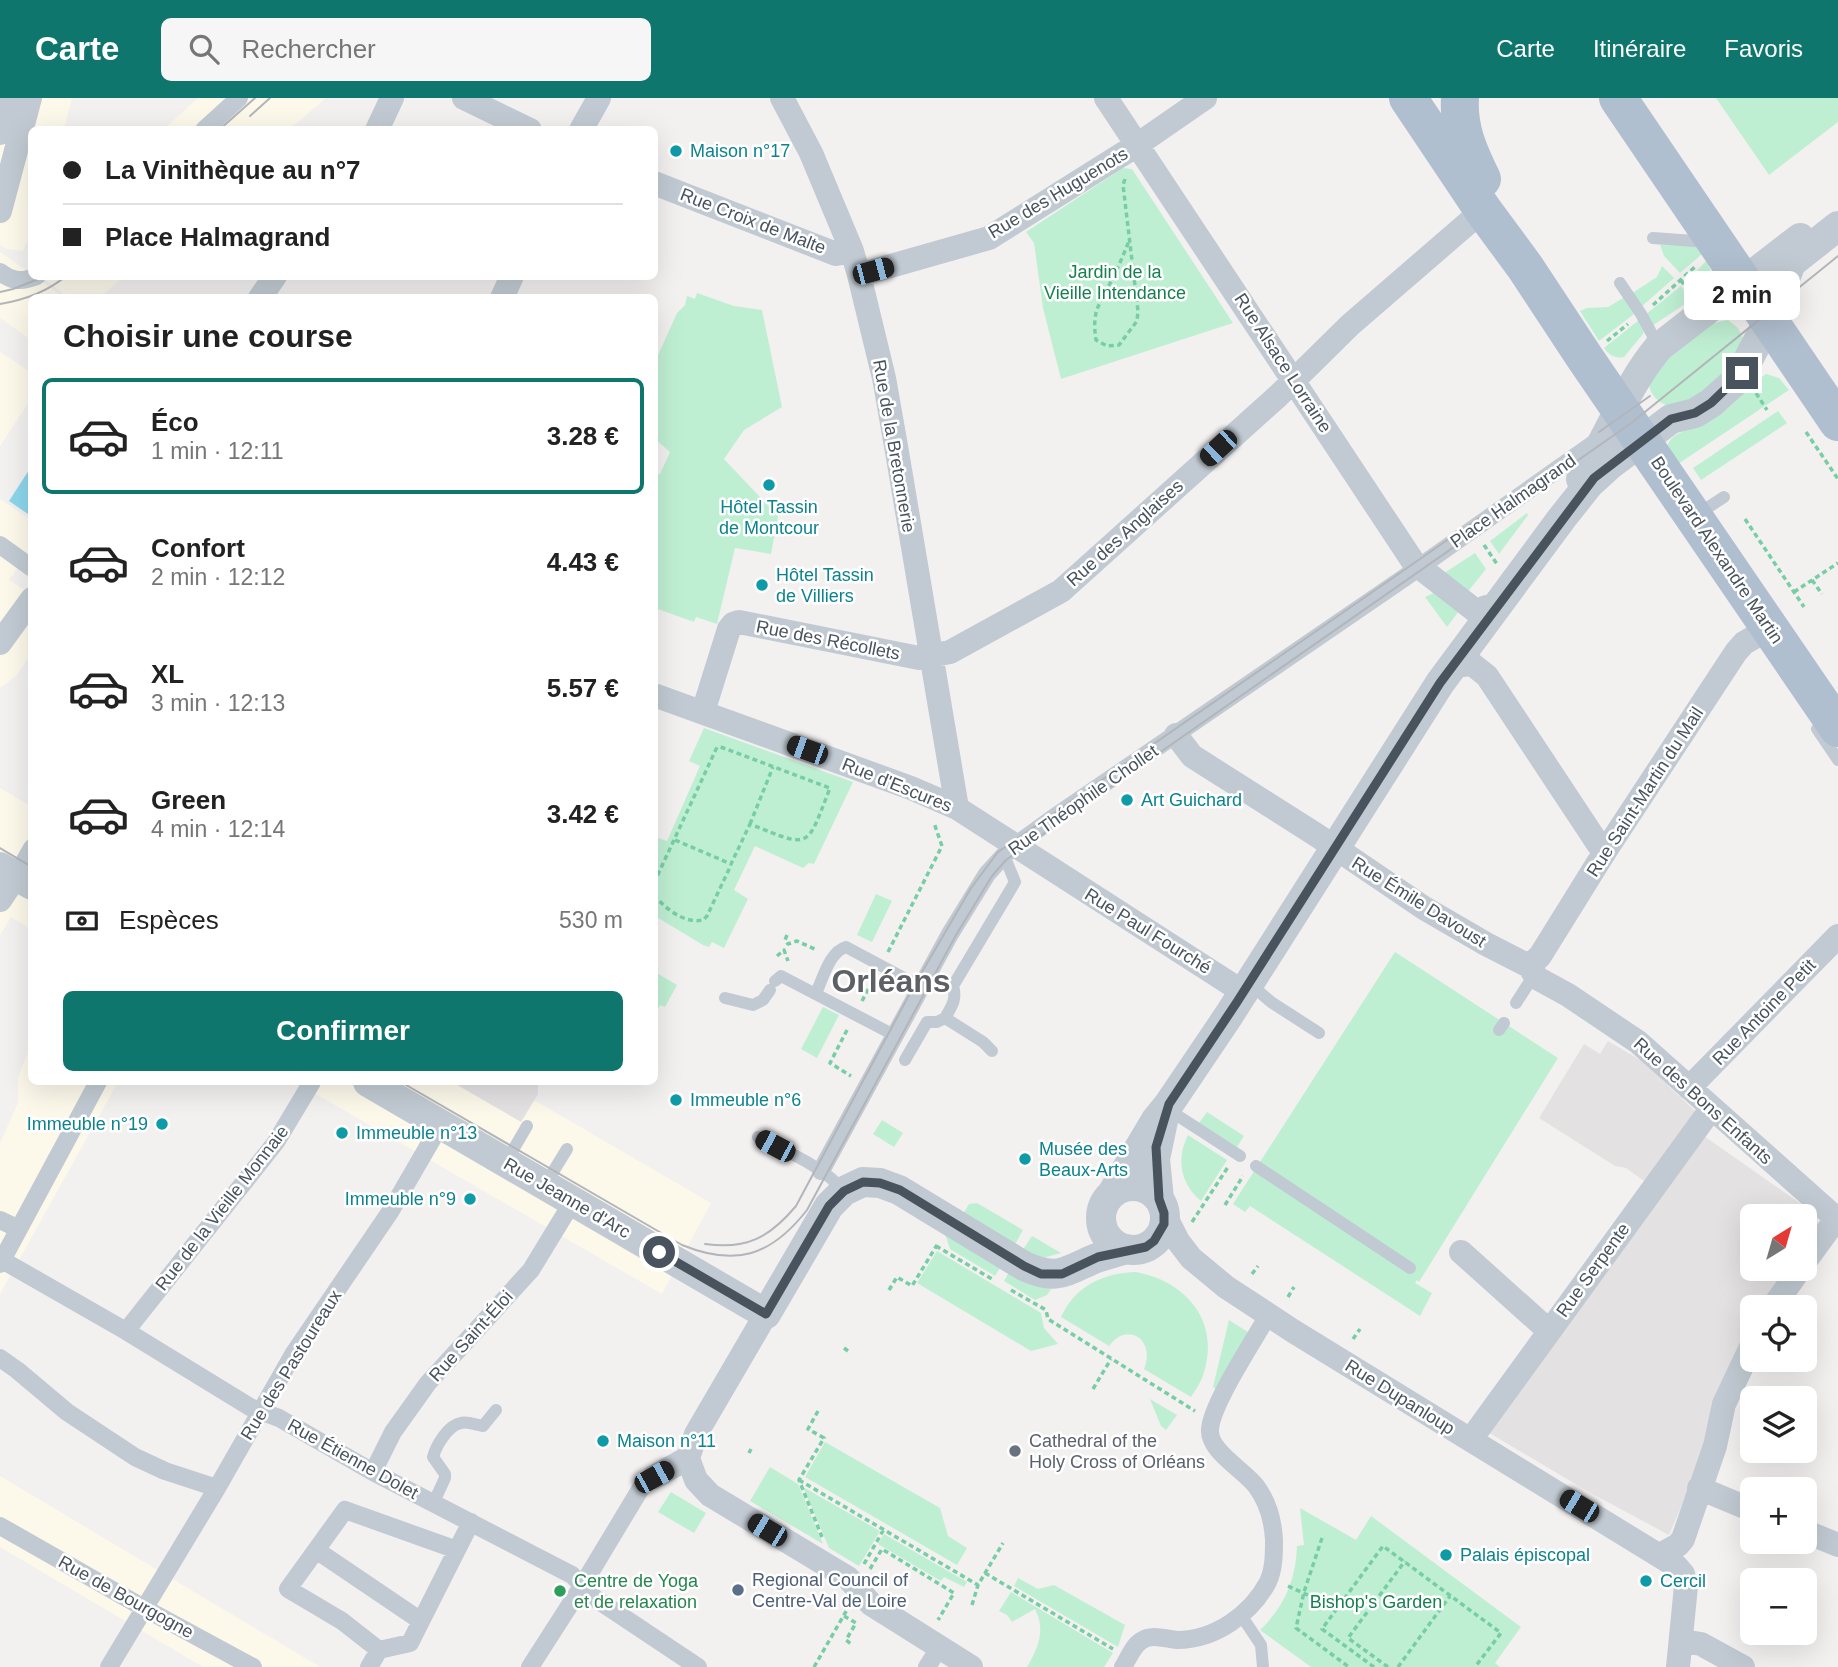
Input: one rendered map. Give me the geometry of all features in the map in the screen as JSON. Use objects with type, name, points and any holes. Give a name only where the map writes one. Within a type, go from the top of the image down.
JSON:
[{"type":"main road","name":"Boulevard Alexandre Martin","points":[[1408,98],[1479,213],[1525,267],[1640,434],[1709,507],[1759,636],[1822,721]]},
{"type":"main road","name":"Boulevard Alexandre Martin","points":[[1460,98],[1462,132],[1470,156],[1525,267]]},
{"type":"main road","points":[[1618,98],[1740,267],[1838,422]]},
{"type":"street","points":[[0,133],[9,98]]},
{"type":"street","points":[[2,197],[30,98]]},
{"type":"street","points":[[208,126],[239,98]]},
{"type":"street","points":[[379,126],[392,98]]},
{"type":"street","points":[[464,98],[522,126]]},
{"type":"street","points":[[583,126],[599,98]]},
{"type":"street","name":"Rue de la Bretonnerie","points":[[782,98],[811,153],[844,252],[859,275],[886,392],[957,808]]},
{"type":"street","name":"Rue Alsace Lorraine","points":[[1106,98],[1404,549],[1419,568],[1476,618]]},
{"type":"street","name":"Rue des Huguenots","points":[[859,275],[989,238],[1137,145],[1205,98]]},
{"type":"street","name":"Rue Croix de Malte","points":[[658,184],[844,252]]},
{"type":"street","name":"Place Halmagrand","points":[[1640,434],[1643,367],[1659,347],[1740,267],[1838,208]]},
{"type":"street","name":"Rue des Anglaises","points":[[932,656],[950,652],[1061,591],[1294,380],[1350,325],[1479,213]]},
{"type":"street","name":"Place Halmagrand","points":[[1419,568],[1640,434],[1695,413],[1723,393],[1738,379],[1771,314],[1791,263],[1838,226]]},
{"type":"street","points":[[0,272],[10,279],[23,282],[28,280]]},
{"type":"street","points":[[1462,665],[1506,574],[1589,484],[1640,434]]},
{"type":"street","points":[[1462,665],[1476,618],[1570,495],[1640,434]]},
{"type":"street","points":[[1048,1273],[1068,1258],[1107,1203],[1156,1120],[1335,849],[1482,637],[1597,484],[1622,466],[1641,461],[1640,434]]},
{"type":"street","points":[[0,545],[28,565]]},
{"type":"street","name":"Rue Théophile Chollet","points":[[821,1171],[920,987],[987,874],[1012,849],[1419,568]]},
{"type":"street","points":[[1,640],[28,604]]},
{"type":"street","name":"Rue des Récollets","points":[[703,712],[729,629],[739,622],[919,658],[932,656]]},
{"type":"street","name":"Rue Saint-Martin du Mail","points":[[1533,973],[1604,853],[1736,652],[1759,636]]},
{"type":"street","points":[[1462,665],[1487,677],[1604,853]]},
{"type":"street","name":"Rue d'Escures","points":[[658,696],[911,788],[957,808],[1012,849],[1053,871]]},
{"type":"street","name":"Rue Émile Davoust","points":[[1176,735],[1192,756],[1441,918],[1533,973]]},
{"type":"street","points":[[12,882],[28,855]]},
{"type":"street","name":"Rue Paul Fourché","points":[[1053,871],[1246,987]]},
{"type":"street","name":"Rue Antoine Petit","points":[[1689,1088],[1838,936]]},
{"type":"street","name":"Rue des Bons Enfants","points":[[1533,973],[1638,1042],[1837,1219]]},
{"type":"street","points":[[1,1262],[57,1165],[97,1085]]},
{"type":"street","name":"Rue de la Vieille Monnaie","points":[[126,1331],[276,1142],[310,1085]]},
{"type":"street","name":"Rue Jeanne d'Arc","points":[[373,1085],[766,1314]]},
{"type":"street","points":[[971,1667],[933,1657],[871,1604],[863,1577],[848,1578],[710,1495],[696,1480],[688,1458],[696,1434],[829,1206],[844,1191],[863,1182],[880,1183],[900,1190],[1024,1266],[1041,1274],[1062,1274],[1098,1257],[1146,1247],[1154,1241],[1170,1215],[1156,1147],[1169,1104]]},
{"type":"street","name":"Rue Serpente","points":[[1477,1431],[1548,1330],[1712,1109]]},
{"type":"street","name":"Rue des Pastoureaux","points":[[109,1667],[260,1411],[390,1212],[441,1124]]},
{"type":"street","points":[[1127,1249],[1111,1241],[1102,1224],[1107,1203],[1133,1186],[1143,1188],[1170,1215]]},
{"type":"street","name":"Rue Saint-Éloi","points":[[373,1472],[393,1432],[428,1382],[531,1270],[573,1201]]},
{"type":"street","name":"Rue Dupanloup","points":[[1170,1215],[1178,1241],[1191,1258],[1226,1287],[1676,1566],[1683,1574],[1686,1586],[1682,1642]]},
{"type":"street","points":[[1817,1246],[1837,1219]]},
{"type":"street","points":[[0,1220],[19,1229]]},
{"type":"street","points":[[1461,1252],[1548,1330]]},
{"type":"street","name":"Rue Étienne Dolet","points":[[1,1262],[126,1331],[250,1407],[279,1418],[373,1472],[572,1575],[596,1599],[698,1667]]},
{"type":"street","points":[[1126,1662],[1139,1642],[1148,1637],[1179,1640],[1198,1637],[1226,1625],[1253,1604],[1269,1579],[1274,1556],[1273,1522],[1255,1485],[1215,1446],[1210,1428],[1223,1395],[1269,1315]]},
{"type":"street","points":[[0,1358],[67,1412],[135,1457],[165,1471],[217,1488]]},
{"type":"street","points":[[1660,1555],[1672,1550],[1683,1539],[1715,1446],[1724,1404],[1740,1370]]},
{"type":"street","points":[[530,1667],[644,1483],[688,1458]]},
{"type":"street","points":[[1699,1488],[1740,1505]]},
{"type":"street","points":[[379,1650],[342,1621],[288,1588],[345,1510],[457,1550]]},
{"type":"street","points":[[369,1667],[379,1650],[410,1643],[471,1522]]},
{"type":"street","name":"Rue de Bourgogne","points":[[0,1526],[253,1667]]},
{"type":"street","points":[[1817,1536],[1838,1545]]},
{"type":"street","points":[[316,1550],[421,1621]]},
{"type":"street","points":[[1678,1667],[1682,1642],[1701,1644],[1743,1667]]},
{"type":"lane","points":[[1395,98],[1479,213]]},
{"type":"lane","points":[[1631,98],[1740,267]]},
{"type":"lane","points":[[1653,238],[1740,267]]},
{"type":"lane","points":[[1620,283],[1659,347]]},
{"type":"lane","points":[[1771,314],[1838,406]]},
{"type":"lane","points":[[1822,721],[1838,760]]},
{"type":"lane","points":[[905,1060],[927,1021],[937,1022],[945,1018],[954,1003],[956,994],[953,986],[1015,882],[1006,860],[1012,849]]},
{"type":"lane","points":[[816,993],[834,955],[846,947],[920,987]]},
{"type":"lane","points":[[1517,1003],[1533,973]]},
{"type":"lane","points":[[725,998],[753,1005],[763,1000],[781,976],[894,1035]]},
{"type":"lane","points":[[1246,987],[1319,1033]]},
{"type":"lane","points":[[945,1018],[983,1042],[992,1051]]},
{"type":"lane","points":[[1169,1104],[1175,1114],[1238,1154]]},
{"type":"lane","points":[[506,1162],[527,1126]]},
{"type":"lane","points":[[758,1137],[821,1171],[835,1180],[844,1191]]},
{"type":"lane","points":[[545,1185],[567,1149]]},
{"type":"lane","points":[[1256,1166],[1410,1268]]},
{"type":"lane","points":[[434,1502],[445,1478],[433,1457],[443,1437],[462,1422],[483,1426],[496,1410]]},
{"type":"lane","points":[[1241,1615],[1261,1645],[1263,1667]]},
{"type":"path","points":[[1128,171],[1123,185],[1138,311],[1137,321],[1119,345],[1107,346],[1096,340],[1095,312],[1129,241]]},
{"type":"path","points":[[1681,280],[1694,301]]},
{"type":"path","points":[[1751,386],[1768,410]]},
{"type":"path","points":[[1800,422],[1838,479]]},
{"type":"path","points":[[1745,519],[1804,607]]},
{"type":"path","points":[[1478,535],[1506,574]]},
{"type":"path","points":[[1794,592],[1838,563]]},
{"type":"path","points":[[1812,580],[1822,594]]},
{"type":"path","points":[[658,875],[723,734]]},
{"type":"path","points":[[718,746],[830,788],[813,830],[801,840],[791,840],[750,824]]},
{"type":"path","points":[[658,900],[664,907],[689,920],[702,920],[707,916],[750,824],[773,766]]},
{"type":"path","points":[[857,1080],[830,1063],[942,846],[934,821]]},
{"type":"path","points":[[676,840],[732,864]]},
{"type":"path","points":[[787,935],[785,940],[788,944]]},
{"type":"path","points":[[792,963],[786,958],[788,944],[794,941],[802,943]]},
{"type":"path","points":[[777,956],[780,951],[785,951]]},
{"type":"path","points":[[1170,1215],[1238,1154]]},
{"type":"path","points":[[1225,1205],[1230,1198]]},
{"type":"path","points":[[889,1290],[897,1277],[912,1286],[937,1245],[1046,1310],[1048,1319],[1187,1408],[1213,1419]]},
{"type":"path","points":[[1252,1274],[1258,1266]]},
{"type":"path","points":[[1288,1297],[1294,1287]]},
{"type":"path","points":[[1353,1339],[1360,1329]]},
{"type":"path","points":[[1093,1389],[1111,1359]]},
{"type":"path","points":[[799,1480],[824,1438],[808,1429],[818,1411]]},
{"type":"path","points":[[799,1480],[978,1585]]},
{"type":"path","points":[[799,1480],[826,1546]]},
{"type":"path","points":[[814,1667],[844,1616],[884,1529]]},
{"type":"path","points":[[1322,1538],[1304,1592],[1296,1628],[1349,1667]]},
{"type":"path","points":[[972,1605],[978,1585],[1003,1543]]},
{"type":"path","points":[[1374,1667],[1322,1629],[1383,1545],[1500,1633],[1475,1667]]},
{"type":"path","points":[[863,1577],[882,1549],[954,1593],[937,1622]]},
{"type":"path","points":[[1388,1667],[1348,1638],[1405,1561]]},
{"type":"path","points":[[985,1573],[1126,1662]]},
{"type":"path","points":[[1269,1579],[1336,1608]]},
{"type":"path","points":[[1398,1667],[1450,1595]]},
{"type":"path","points":[[844,1616],[856,1623],[846,1640],[851,1644]]},
{"type":"shaded area","points":[[0,98],[72,98],[65,126],[28,126],[28,238],[23,251],[7,249],[0,245]]},
{"type":"shaded area","points":[[198,98],[326,98],[293,126],[167,126]]},
{"type":"shaded area","points":[[0,252],[28,272],[28,280],[40,280],[60,294],[28,294],[28,338],[0,318]]},
{"type":"shaded area","points":[[46,280],[120,280],[104,294],[63,294]]},
{"type":"shaded area","points":[[0,352],[28,370],[28,404],[0,446]]},
{"type":"shaded area","points":[[0,499],[28,518],[28,553],[9,580],[28,592],[28,658],[16,676],[0,688]]},
{"type":"shaded area","points":[[0,788],[28,805],[28,927],[11,917],[0,935]]},
{"type":"shaded area","points":[[1608,1041],[1642,1061],[1694,1110],[1695,1118],[1647,1183],[1539,1118],[1584,1044],[1600,1054]]},
{"type":"shaded area","points":[[28,1052],[28,1085],[116,1085],[0,1294],[0,1143],[18,1103],[18,1078]]},
{"type":"shaded area","points":[[300,1085],[508,1085],[711,1203],[662,1294]]},
{"type":"shaded area","points":[[457,1085],[538,1085],[538,1094],[521,1122]]},
{"type":"shaded area","points":[[1704,1136],[1801,1204],[1740,1204],[1740,1281],[1781,1281],[1772,1295],[1740,1295],[1740,1349],[1694,1477],[1669,1535],[1589,1492],[1486,1431]]},
{"type":"shaded area","points":[[0,1476],[320,1667],[203,1667],[0,1547]]},
{"type":"green space","points":[[1716,98],[1838,98],[1838,122],[1769,175]]},
{"type":"green space","name":"Jardin de la Vieille Intendance","points":[[1123,168],[1132,169],[1233,323],[1061,379],[1043,308],[1034,243],[1026,232]]},
{"type":"green space","points":[[1660,245],[1696,246],[1702,254],[1680,273],[1664,256]]},
{"type":"green space","points":[[1706,261],[1711,272],[1711,282],[1706,290],[1695,297],[1686,282]]},
{"type":"green space","points":[[1662,266],[1674,278],[1641,307],[1631,294],[1657,277]]},
{"type":"green space","points":[[1681,286],[1691,300],[1652,326],[1645,315]]},
{"type":"green space","points":[[697,293],[734,306],[762,310],[782,407],[744,430],[724,459],[778,516],[771,554],[735,548],[717,624],[696,617],[694,622],[658,609],[658,474],[670,452],[658,442],[658,355],[677,313],[685,305],[687,296],[695,299]]},
{"type":"green space","points":[[1623,298],[1634,314],[1599,341],[1580,311],[1608,307]]},
{"type":"green space","points":[[1639,320],[1643,334],[1624,357],[1615,357],[1608,353],[1604,348]]},
{"type":"green space","points":[[1728,320],[1738,328],[1743,338],[1724,373],[1709,387],[1682,403],[1666,405],[1658,401],[1653,395],[1649,380],[1656,366],[1698,332],[1714,323]]},
{"type":"green space","points":[[1766,374],[1779,378],[1789,390],[1675,466],[1666,452],[1673,437],[1722,412]]},
{"type":"green space","points":[[1778,411],[1787,423],[1701,480],[1693,468]]},
{"type":"green space","points":[[1527,513],[1528,515],[1499,554],[1490,541]]},
{"type":"green space","points":[[1475,553],[1486,569],[1466,594],[1441,575]]},
{"type":"green space","points":[[1438,591],[1459,611],[1447,627],[1425,597]]},
{"type":"green space","points":[[704,728],[853,782],[814,864],[809,863],[803,868],[755,846],[734,890],[748,899],[724,948],[712,942],[709,947],[703,945],[658,918],[658,838],[667,841],[700,766],[689,761]]},
{"type":"green space","points":[[876,894],[892,901],[872,942],[857,935]]},
{"type":"green space","points":[[1395,952],[1558,1058],[1419,1282],[1417,1280],[1415,1283],[1432,1293],[1420,1316],[1250,1206],[1245,1212],[1233,1204]]},
{"type":"green space","points":[[658,974],[677,985],[665,1007],[660,1005],[658,1009]]},
{"type":"green space","points":[[823,1007],[839,1015],[817,1058],[801,1049]]},
{"type":"green space","points":[[1207,1112],[1244,1136],[1237,1147],[1199,1123]]},
{"type":"green space","points":[[882,1120],[903,1133],[894,1147],[873,1134]]},
{"type":"green space","points":[[1188,1135],[1227,1160],[1201,1201],[1188,1186],[1182,1170],[1182,1153]]},
{"type":"green space","points":[[977,1203],[1023,1230],[1014,1246],[962,1216],[969,1204]]},
{"type":"green space","points":[[945,1234],[1002,1265],[995,1276],[950,1249]]},
{"type":"green space","points":[[1032,1236],[1061,1253],[1043,1258],[1022,1251]]},
{"type":"green space","points":[[937,1251],[1041,1313],[1044,1328],[1058,1344],[1031,1351],[917,1283]]},
{"type":"green space","points":[[1010,1270],[1054,1285],[1047,1295],[1035,1300],[1004,1281]]},
{"type":"green space","points":[[1136,1272],[1170,1284],[1194,1306],[1202,1320],[1208,1353],[1203,1375],[1191,1397],[1144,1369],[1146,1349],[1138,1337],[1124,1335],[1109,1346],[1061,1317],[1074,1297],[1091,1283],[1112,1275]]},
{"type":"green space","points":[[1229,1320],[1251,1334],[1218,1391],[1213,1387]]},
{"type":"green space","points":[[1150,1399],[1177,1415],[1166,1430],[1161,1426]]},
{"type":"green space","points":[[825,1442],[940,1508],[948,1536],[967,1548],[957,1565],[805,1477]]},
{"type":"green space","points":[[770,1467],[798,1484],[823,1544],[750,1501]]},
{"type":"green space","points":[[803,1487],[880,1531],[859,1566],[829,1548]]},
{"type":"green space","points":[[671,1492],[706,1513],[694,1533],[658,1512]]},
{"type":"green space","name":"Bishop's Garden","points":[[1300,1508],[1356,1540],[1371,1516],[1521,1627],[1495,1663],[1500,1667],[1311,1667],[1260,1630],[1282,1602],[1294,1570],[1297,1546],[1304,1545]]},
{"type":"green space","points":[[884,1534],[967,1582],[964,1587],[944,1577],[941,1581],[878,1544]]},
{"type":"green space","points":[[1018,1578],[1038,1589],[1054,1585],[1125,1625],[1118,1647],[1014,1586]]},
{"type":"green space","points":[[1011,1592],[1113,1653],[1104,1667],[1027,1667],[1037,1646],[1040,1624],[1035,1609],[1012,1622],[1007,1615],[999,1611]]},
{"type":"water","points":[[28,472],[28,514],[9,501]]},
{"type":"tram line","points":[[224,126],[255,98]]},
{"type":"tram line","points":[[250,116],[270,98]]},
{"type":"tram line","points":[[406,1085],[682,1245],[701,1252],[736,1256],[766,1247],[794,1226],[807,1210],[956,935],[992,876],[1006,860],[1630,424],[1838,256]]},
{"type":"tram line","points":[[0,292],[36,280]]},
{"type":"tram line","points":[[35,294],[61,280]]},
{"type":"tram line","points":[[0,304],[28,296]]},
{"type":"tram line","points":[[1599,432],[1650,396]]},
{"type":"tram line","points":[[705,1244],[733,1245],[756,1239],[777,1226],[796,1206],[915,984],[971,888],[998,852],[1479,518]]},
{"type":"tram line","points":[[0,848],[28,865]]},
{"type":"place","name":"Maison n°17","points":[[676,151]]},
{"type":"place","name":"Hôtel Tassin de Montcour","points":[[769,485]]},
{"type":"place","name":"Hôtel Tassin de Villiers","points":[[762,585]]},
{"type":"place","name":"Art Guichard","points":[[1127,800]]},
{"type":"place","name":"Immeuble n°6","points":[[676,1100]]},
{"type":"place","name":"Immeuble n°19","points":[[162,1124]]},
{"type":"place","name":"Immeuble n°13","points":[[342,1133]]},
{"type":"place","name":"Musée des Beaux-Arts","points":[[1025,1159]]},
{"type":"place","name":"Immeuble n°9","points":[[470,1199]]},
{"type":"place","name":"Maison n°11","points":[[603,1441]]},
{"type":"place","name":"Cathedral of the Holy Cross of Orléans","points":[[1015,1451]]},
{"type":"place","name":"Palais épiscopal","points":[[1446,1555]]},
{"type":"place","name":"Cercil","points":[[1646,1581]]},
{"type":"place","name":"Regional Council of Centre-Val de Loire","points":[[738,1590]]},
{"type":"place","name":"Centre de Yoga et de relaxation","points":[[560,1591]]},
{"type":"district","name":"Orléans","points":[[891,981]]},
{"type":"route","points":[[659,1252],[766,1314],[829,1206],[844,1191],[863,1182],[880,1183],[900,1190],[1041,1274],[1070,1272],[1098,1257],[1127,1249],[1136,1250],[1154,1241],[1164,1224],[1163,1206],[1159,1199],[1156,1147],[1169,1104],[1440,683],[1594,478],[1671,419],[1695,413],[1711,403],[1742,373]]}]
